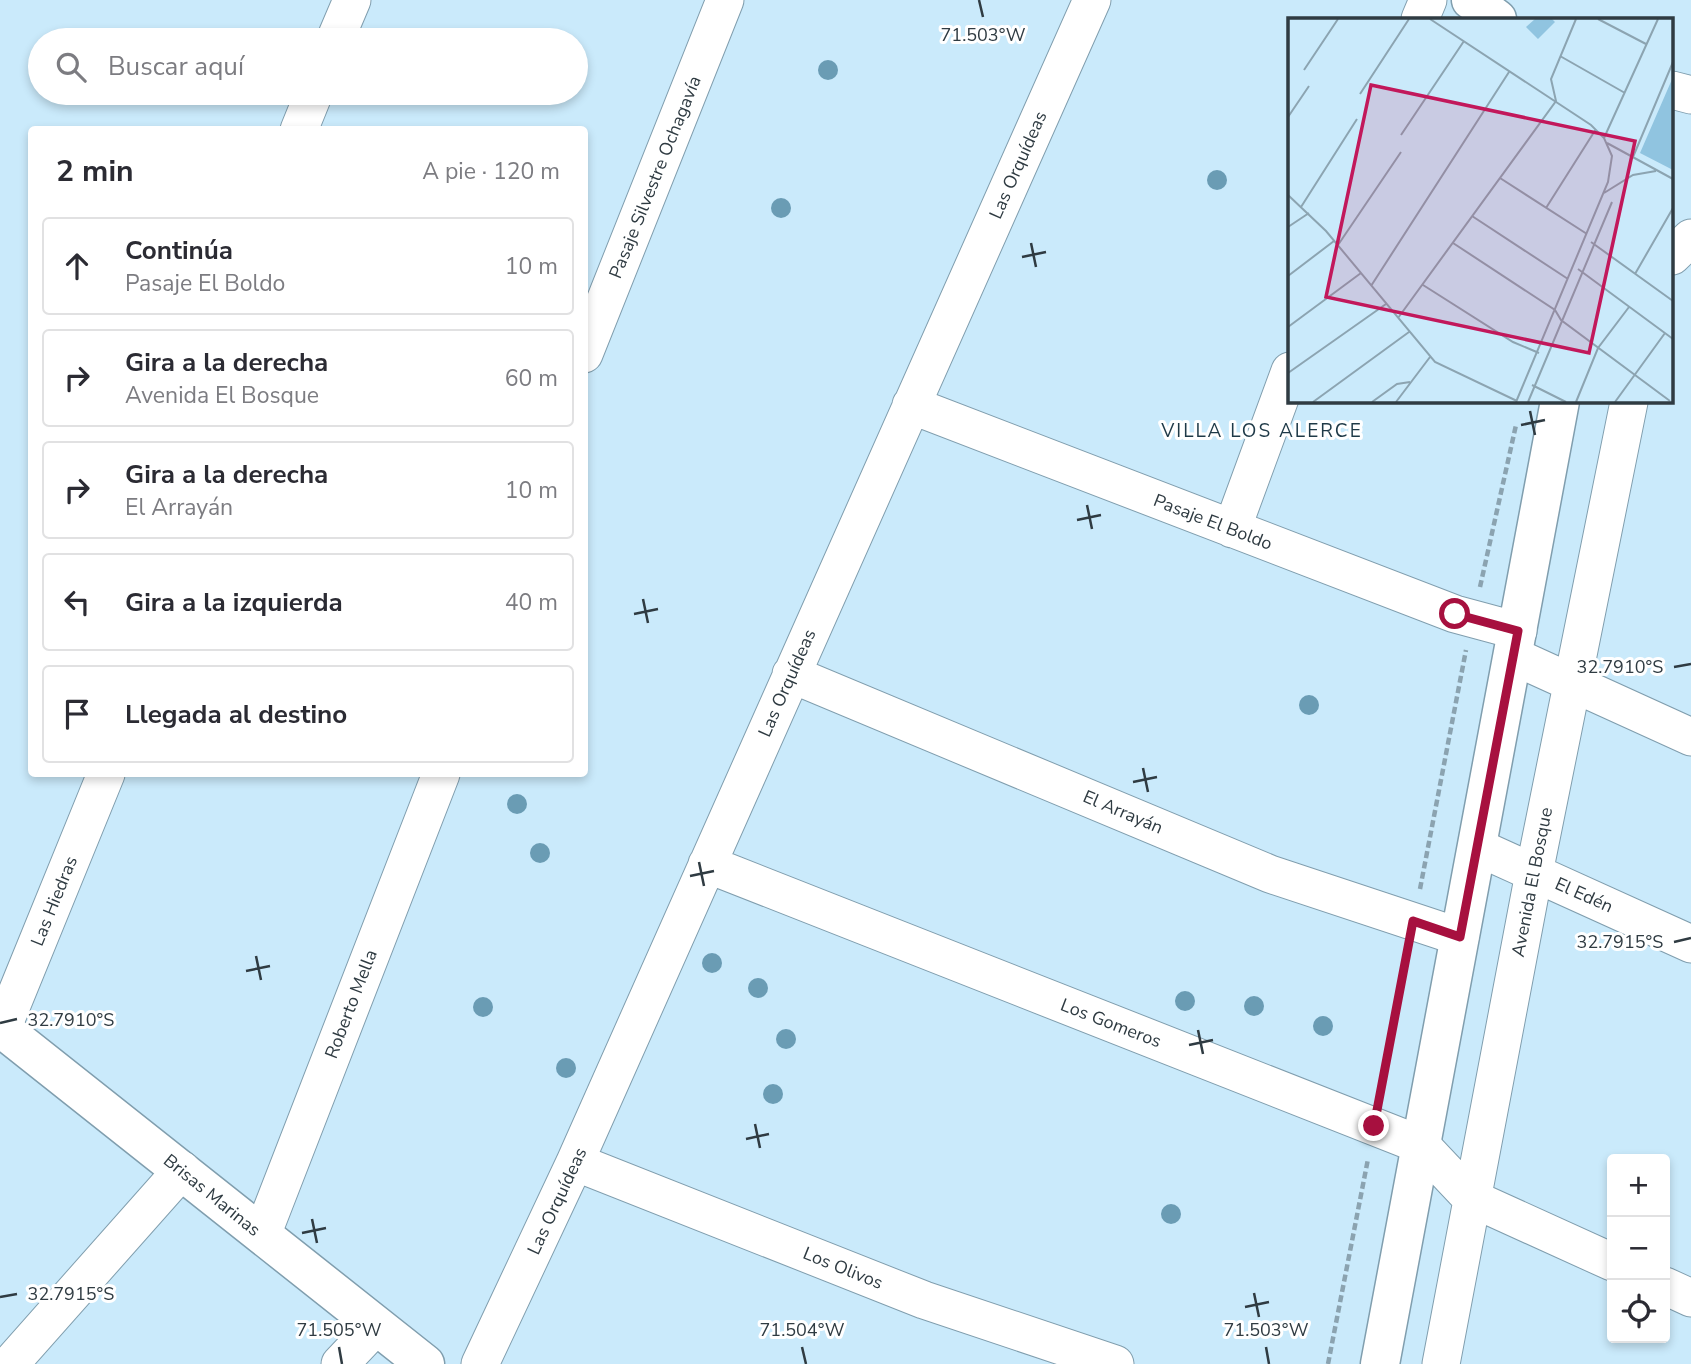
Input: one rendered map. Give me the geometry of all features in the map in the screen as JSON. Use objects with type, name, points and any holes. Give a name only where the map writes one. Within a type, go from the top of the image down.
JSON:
[{"type":"main road","points":[[1471,0],[1498,18]]},
{"type":"main road","points":[[1380,1364],[1560,402]]},
{"type":"main road","name":"Brisas Marinas","points":[[1,1028],[425,1364]]},
{"type":"street","points":[[340,28],[352,0]]},
{"type":"street","name":"Pasaje Silvestre Ochagavía","points":[[588,344],[725,0]]},
{"type":"street","name":"Las Orquídeas","points":[[480,1364],[575,1163],[1092,0]]},
{"type":"street","points":[[1420,18],[1428,0]]},
{"type":"street","points":[[1499,18],[1505,0]]},
{"type":"street","points":[[1674,91],[1691,95]]},
{"type":"street","points":[[301,126],[309,105]]},
{"type":"street","points":[[1674,254],[1691,238]]},
{"type":"street","points":[[1232,528],[1288,376]]},
{"type":"street","name":"Avenida El Bosque","points":[[1441,1364],[1534,873],[1629,402]]},
{"type":"street","name":"Pasaje El Boldo","points":[[911,405],[1455,614],[1515,644],[1572,684],[1691,737]]},
{"type":"street","name":"El Arrayán","points":[[791,674],[1270,874],[1460,937]]},
{"type":"street","name":"Las Hiedras","points":[[1,1028],[105,777]]},
{"type":"street","name":"Roberto Mella","points":[[262,1235],[440,777]]},
{"type":"street","name":"El Edén","points":[[1477,847],[1691,944]]},
{"type":"street","name":"Los Gomeros","points":[[707,864],[1421,1145],[1471,1198],[1607,1260]]},
{"type":"street","name":"Los Olivos","points":[[575,1163],[924,1300],[1115,1364]]},
{"type":"street","points":[[10,1364],[182,1170]]},
{"type":"street","points":[[1670,1288],[1691,1298]]},
{"type":"street","points":[[340,1364],[376,1326]]},
{"type":"path","points":[[1479,592],[1519,414]]},
{"type":"path","points":[[1328,1364],[1467,646]]},
{"type":"district","name":"VILLA LOS ALERCE","points":[[1262,431]]},
{"type":"route","points":[[1374,1126],[1413,921],[1460,937],[1518,631],[1455,614]]}]
